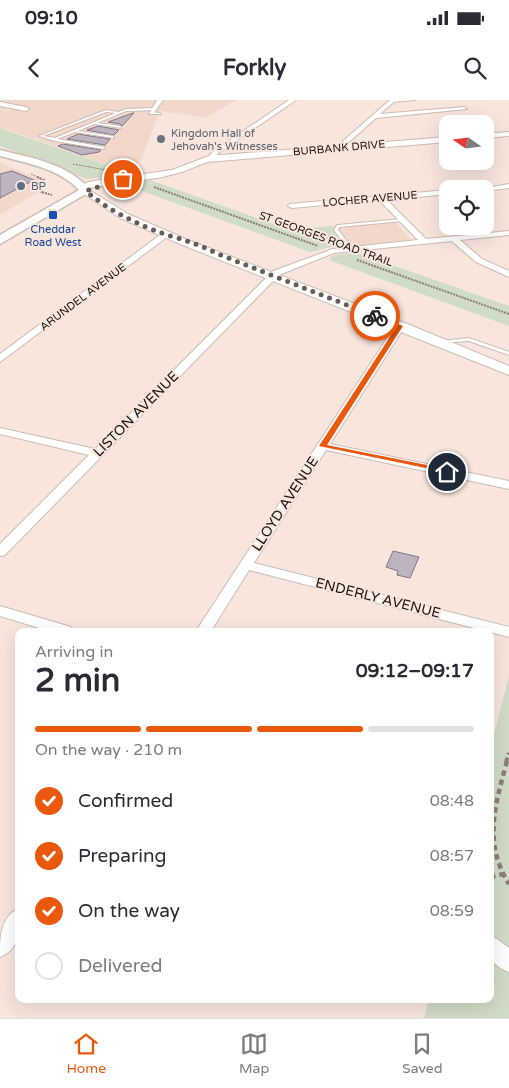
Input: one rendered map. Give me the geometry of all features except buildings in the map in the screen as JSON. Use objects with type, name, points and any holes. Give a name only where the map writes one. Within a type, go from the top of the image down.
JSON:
[{"type":"main road","points":[[494,135],[509,134]]},
{"type":"main road","points":[[0,153],[53,170],[73,179],[84,189],[124,216]]},
{"type":"main road","name":"BURBANK DRIVE","points":[[209,157],[231,156]]},
{"type":"main road","points":[[0,157],[48,177],[94,206],[124,216],[400,326],[509,365]]},
{"type":"main road","points":[[47,194],[84,189],[126,178]]},
{"type":"main road","points":[[0,240],[67,190]]},
{"type":"main road","points":[[442,342],[509,371]]},
{"type":"street","points":[[152,111],[160,100]]},
{"type":"street","points":[[126,178],[174,172],[192,167],[292,100]]},
{"type":"street","points":[[350,147],[345,142],[392,100]]},
{"type":"street","points":[[0,104],[26,109]]},
{"type":"street","points":[[375,116],[464,109]]},
{"type":"street","name":"BURBANK DRIVE","points":[[231,156],[439,140]]},
{"type":"street","points":[[494,188],[509,186]]},
{"type":"street","name":"LOCHER AVENUE","points":[[292,206],[439,193]]},
{"type":"street","points":[[381,198],[424,242]]},
{"type":"street","points":[[273,276],[276,273],[333,251],[509,233]]},
{"type":"street","name":"ARUNDEL AVENUE","points":[[0,359],[167,234]]},
{"type":"street","points":[[454,239],[477,260],[488,267],[509,274]]},
{"type":"street","name":"LISTON AVENUE","points":[[0,552],[273,276]]},
{"type":"street","name":"LLOYD AVENUE","points":[[205,628],[400,326]]},
{"type":"street","points":[[0,431],[97,453]]},
{"type":"street","points":[[323,446],[509,485]]},
{"type":"street","name":"ENDERLY AVENUE","points":[[246,565],[493,628]]},
{"type":"street","points":[[0,611],[56,628]]},
{"type":"street","name":"ENDERLY AVENUE","points":[[494,628],[509,632]]},
{"type":"street","points":[[0,947],[15,924]]},
{"type":"street","points":[[494,949],[509,962]]},
{"type":"lane","points":[[392,100],[414,100]]},
{"type":"lane","points":[[55,140],[130,109],[152,111],[160,114]]},
{"type":"lane","points":[[104,148],[40,136],[106,111],[119,112]]},
{"type":"lane","points":[[80,121],[120,127]]},
{"type":"lane","points":[[60,129],[112,137]]},
{"type":"lane","points":[[350,249],[336,230],[338,226],[402,220]]},
{"type":"lane","points":[[442,342],[468,339],[509,354]]},
{"type":"path","points":[[70,163],[110,171]]},
{"type":"path","points":[[28,173],[44,180],[44,190],[47,194]]},
{"type":"path","name":"ST GEORGES ROAD TRAIL","points":[[147,184],[509,314]]},
{"type":"path","points":[[494,820],[509,753]]},
{"type":"path","points":[[494,844],[496,857],[509,884]]},
{"type":"path","points":[[494,876],[503,874]]},
{"type":"shaded area","points":[[0,100],[236,100],[206,118],[160,111],[141,160],[124,171],[0,127]]},
{"type":"shaded area","name":"BP","points":[[0,163],[42,180],[40,191],[0,215]]},
{"type":"shaded area","points":[[393,219],[411,240],[345,247],[331,226]]},
{"type":"green space","points":[[0,128],[132,174],[87,179],[0,146]]},
{"type":"green space","points":[[150,180],[290,230],[331,226],[344,244],[310,252],[120,183]]},
{"type":"green space","points":[[355,252],[509,306],[509,326],[329,260],[332,256]]},
{"type":"green space","points":[[509,675],[509,1018],[424,1018],[428,1003],[494,1003],[494,735]]},
{"type":"way so far","points":[[123,179],[86,191],[124,216],[167,234],[186,239],[218,254],[375,316]]},
{"type":"place","name":"Kingdom Hall of Jehovah's Witnesses","points":[[161,139]]},
{"type":"place","name":"BP","points":[[21,186]]},
{"type":"place","name":"Cheddar Road West","points":[[53,215]]},
{"type":"route","points":[[375,316],[400,326],[323,446],[447,472]]}]
